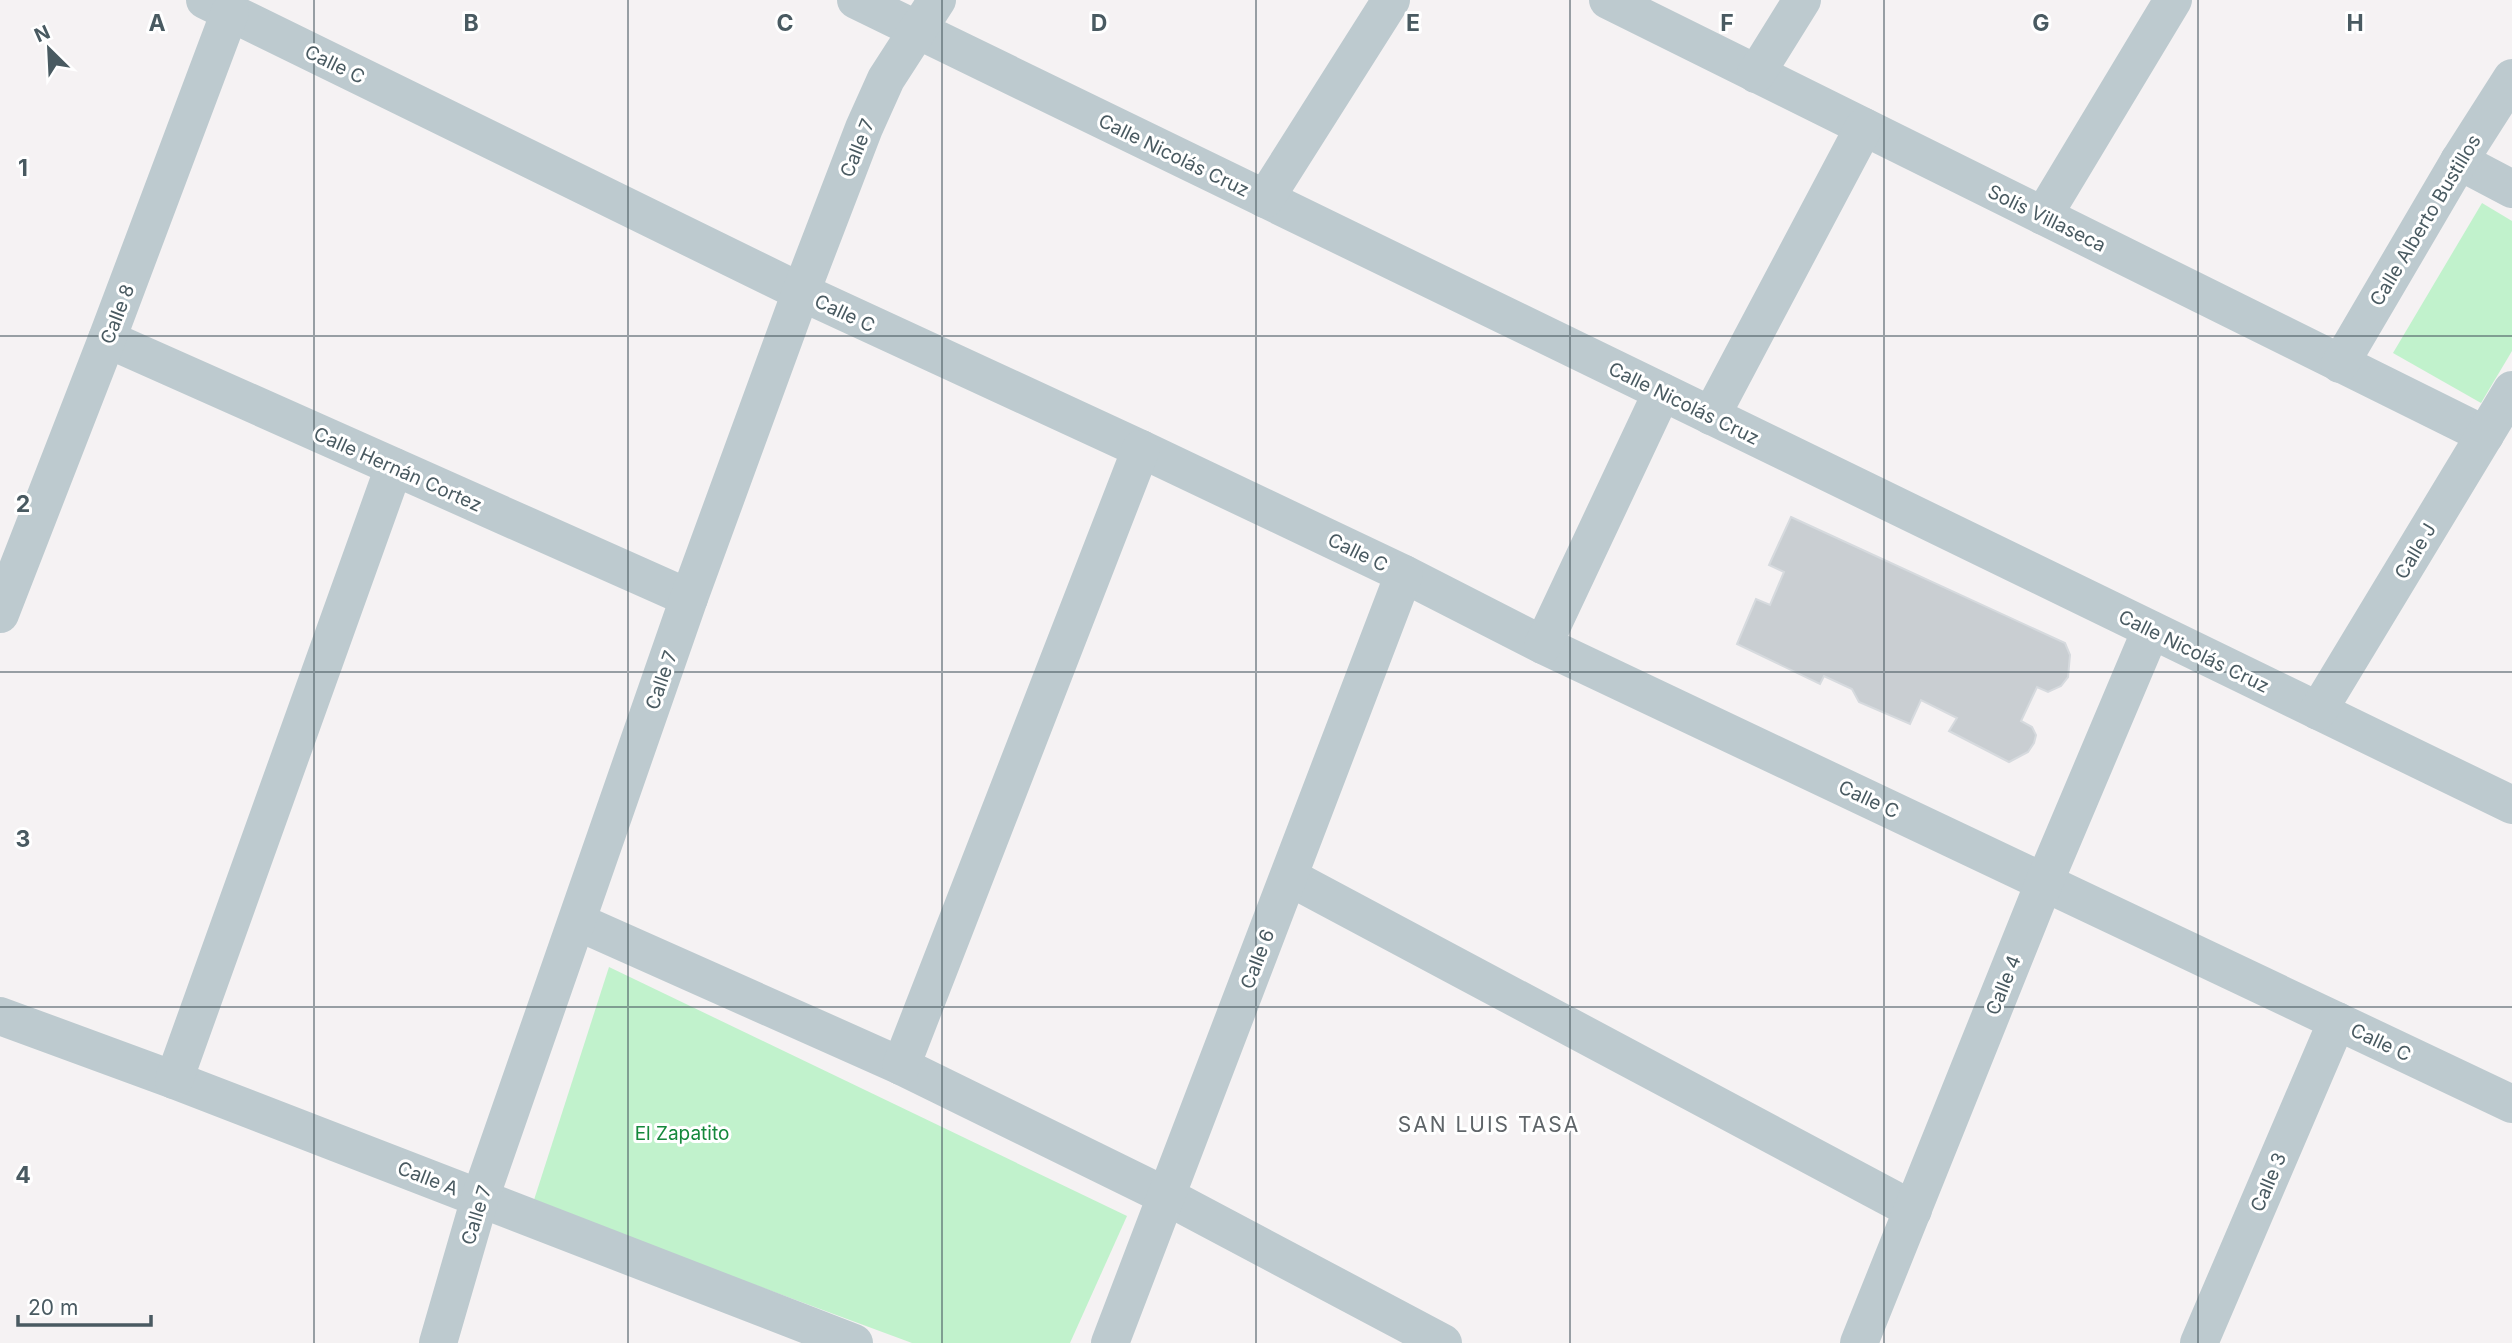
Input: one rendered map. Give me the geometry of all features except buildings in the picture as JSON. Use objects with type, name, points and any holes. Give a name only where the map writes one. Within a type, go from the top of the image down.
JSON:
[{"type":"street","name":"Calle Nicolás Cruz","points":[[856,0],[927,15],[1265,199],[2512,805]]},
{"type":"street","points":[[1265,199],[1391,0]]},
{"type":"street","name":"Solís Villaseca","points":[[1608,0],[2485,435]]},
{"type":"street","points":[[1756,74],[1802,0]]},
{"type":"street","points":[[2043,216],[2173,0]]},
{"type":"street","name":"Calle C","points":[[218,6],[800,292],[1141,449],[1404,574],[1543,645],[2512,1104]]},
{"type":"street","name":"Calle 8","points":[[0,614],[13,540],[107,339],[218,6]]},
{"type":"street","name":"Calle 7","points":[[438,1343],[480,1198],[689,598],[800,292],[886,79],[927,15]]},
{"type":"street","name":"Calle Alberto Bustillos","points":[[2340,363],[2459,161],[2512,78]]},
{"type":"street","points":[[1712,416],[1864,127]]},
{"type":"street","points":[[2459,161],[2512,189]]},
{"type":"street","name":"Calle Hernán Cortez","points":[[107,339],[689,598]]},
{"type":"street","name":"Calle J","points":[[2318,711],[2512,390]]},
{"type":"street","points":[[1543,645],[1662,392]]},
{"type":"street","points":[[901,1066],[1141,449]]},
{"type":"street","points":[[174,1080],[394,467]]},
{"type":"street","name":"Calle 6","points":[[1110,1343],[1404,574]]},
{"type":"street","name":"Calle 4","points":[[1859,1343],[2044,883],[2151,630]]},
{"type":"street","points":[[1289,877],[1913,1210]]},
{"type":"street","points":[[578,922],[901,1066],[1166,1196],[1443,1343]]},
{"type":"street","name":"Calle A","points":[[0,1017],[174,1080],[854,1343]]},
{"type":"street","name":"Calle 3","points":[[2205,1341],[2337,1021]]},
{"type":"green space","points":[[2482,203],[2512,221],[2512,351],[2481,403],[2393,353]]},
{"type":"green space","name":"El Zapatito","points":[[609,967],[1127,1216],[1070,1343],[912,1343],[533,1203]]},
{"type":"district","name":"SAN LUIS TASA","points":[[1489,1125]]}]
